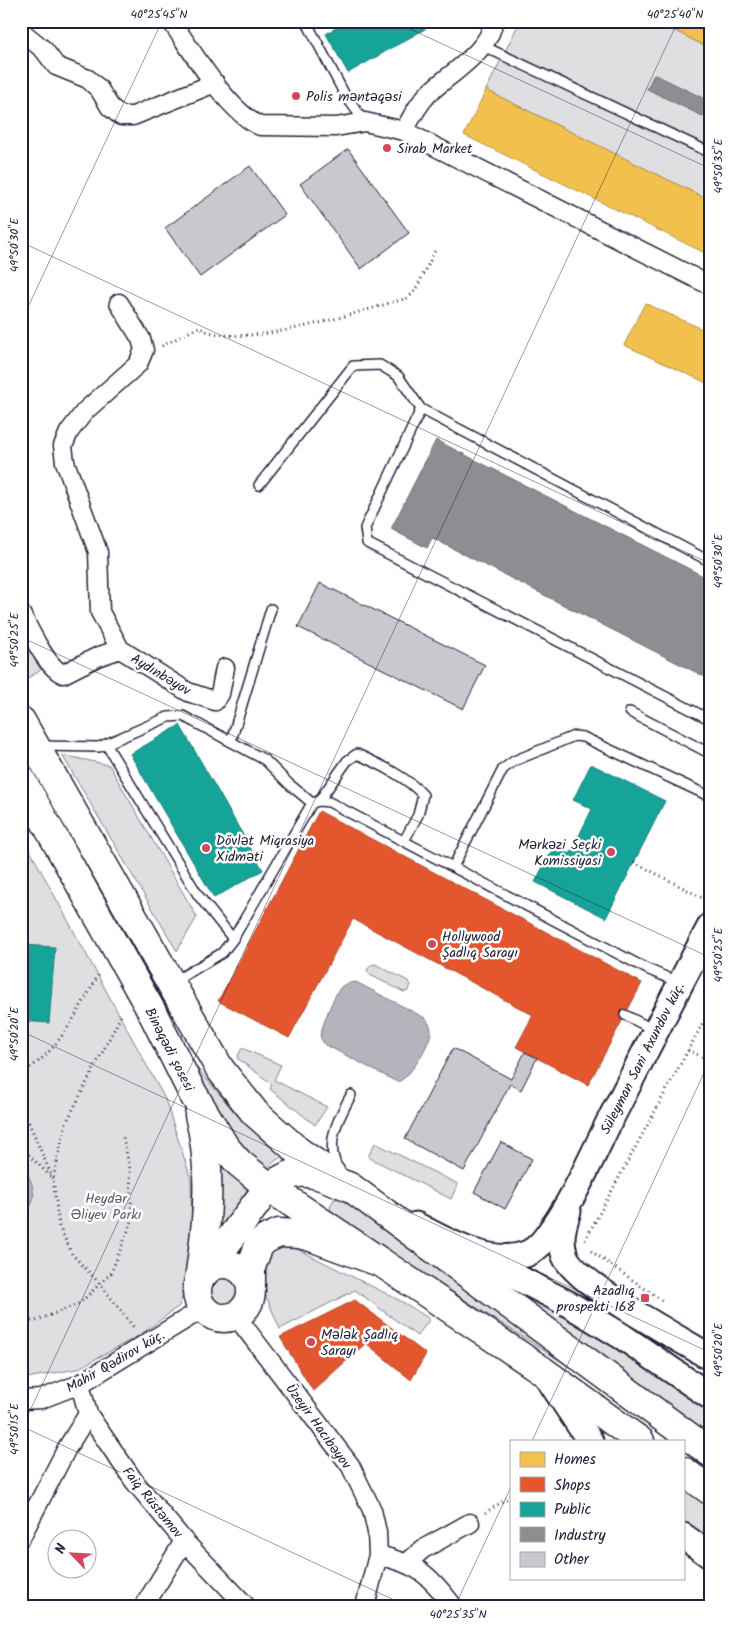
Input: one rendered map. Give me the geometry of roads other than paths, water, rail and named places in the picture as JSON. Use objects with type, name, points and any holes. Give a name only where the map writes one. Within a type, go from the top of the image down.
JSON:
[{"type":"main road","points":[[21,721],[220,1069],[255,1114],[298,1150],[711,1453]]},
{"type":"main road","name":"Binəqədi şosesi","points":[[21,780],[152,1012],[192,1092],[225,1147],[239,1163],[270,1188],[382,1263]]},
{"type":"main road","points":[[192,1092],[202,1128],[206,1174],[206,1226],[202,1290],[219,1318],[236,1316],[249,1303],[251,1266],[259,1245],[266,1239],[279,1234],[299,1234],[314,1238],[382,1263],[543,1371],[639,1440]]},
{"type":"main road","points":[[202,1290],[270,1188],[286,1176],[295,1172],[306,1172],[360,1194]]},
{"type":"main road","points":[[202,1290],[218,1265],[230,1265],[246,1274],[250,1285]]},
{"type":"main road","points":[[684,1473],[711,1491]]},
{"type":"street","points":[[171,21],[215,83],[241,114],[260,126],[336,127],[365,122],[404,131],[711,286]]},
{"type":"street","points":[[404,131],[416,108],[428,94],[483,46],[493,28],[493,21]]},
{"type":"street","points":[[21,31],[44,50],[56,66],[88,79],[99,89],[110,107],[122,116],[133,116],[215,83]]},
{"type":"street","points":[[119,303],[142,339],[144,350],[138,364],[85,411],[68,432],[63,446],[65,462],[98,552],[100,612],[120,649]]},
{"type":"street","name":"Aydınbəyov","points":[[21,614],[46,657],[56,671],[63,674],[97,657],[120,649],[188,692],[215,701],[220,694],[225,668]]},
{"type":"street","name":"Süleyman Sani Axundov küç.","points":[[574,1190],[711,925]]},
{"type":"street","points":[[460,1248],[490,1256],[526,1254],[536,1249],[544,1240],[574,1190]]},
{"type":"street","points":[[574,1190],[562,1230],[562,1245],[566,1258],[574,1271],[604,1293],[711,1358]]},
{"type":"street","points":[[360,1194],[567,1303],[623,1337],[711,1397]]},
{"type":"street","name":"Mahir Qədirov küç.","points":[[21,1400],[41,1400],[80,1384],[146,1344],[202,1290]]},
{"type":"street","name":"Üzeyir Hacıbəyov","points":[[236,1316],[350,1465],[372,1510],[377,1532],[378,1556],[365,1606]]},
{"type":"street","points":[[543,1371],[589,1440]]},
{"type":"street","name":"Faiq Rüstəmov","points":[[80,1384],[88,1414],[134,1481],[184,1541],[246,1606]]},
{"type":"street","points":[[21,1537],[67,1448],[88,1414]]},
{"type":"street","points":[[407,1563],[423,1549],[475,1520]]},
{"type":"street","points":[[684,1537],[711,1556]]},
{"type":"street","points":[[144,1606],[184,1541]]},
{"type":"street","points":[[378,1556],[407,1563],[422,1571],[437,1585],[453,1606]]},
{"type":"lane","points":[[306,21],[345,96],[365,122]]},
{"type":"lane","points":[[483,46],[711,153]]},
{"type":"lane","points":[[259,485],[353,366],[380,365],[398,376],[420,409],[711,562]]},
{"type":"lane","points":[[420,409],[365,528],[366,543],[711,720]]},
{"type":"lane","points":[[231,741],[271,609]]},
{"type":"lane","points":[[630,712],[711,754]]},
{"type":"lane","points":[[36,746],[99,747],[168,717],[183,716],[265,760],[289,784],[316,802],[329,802],[647,968],[680,983]]},
{"type":"lane","points":[[453,867],[503,769],[514,761],[574,736],[583,737],[711,798]]},
{"type":"lane","points":[[106,744],[198,896],[233,940]]},
{"type":"lane","points":[[170,984],[216,957],[233,940],[316,802],[347,761],[357,754],[415,786],[423,795],[418,815],[404,841]]},
{"type":"lane","points":[[625,1016],[656,1031]]},
{"type":"lane","points":[[351,1095],[336,1126],[332,1154],[336,1167],[360,1194]]},
{"type":"place","name":"Polis məntəqəsi","points":[[296,96]]},
{"type":"place","name":"Sirab Market","points":[[387,148]]},
{"type":"place","name":"Dövlət Miqrasiya Xidməti","points":[[206,848]]},
{"type":"place","name":"Mərkəzi Seçki Komissiyasi","points":[[611,852]]},
{"type":"place","name":"Hollywood Şadlıq Sarayı","points":[[432,944]]},
{"type":"place","name":"Azadlıq prospekti 168","points":[[645,1298]]},
{"type":"place","name":"Mələk Şadlıq Sarayı","points":[[311,1342]]},
{"type":"park label","name":"Heydər Əliyev Parkı","points":[[106,1206]]}]
